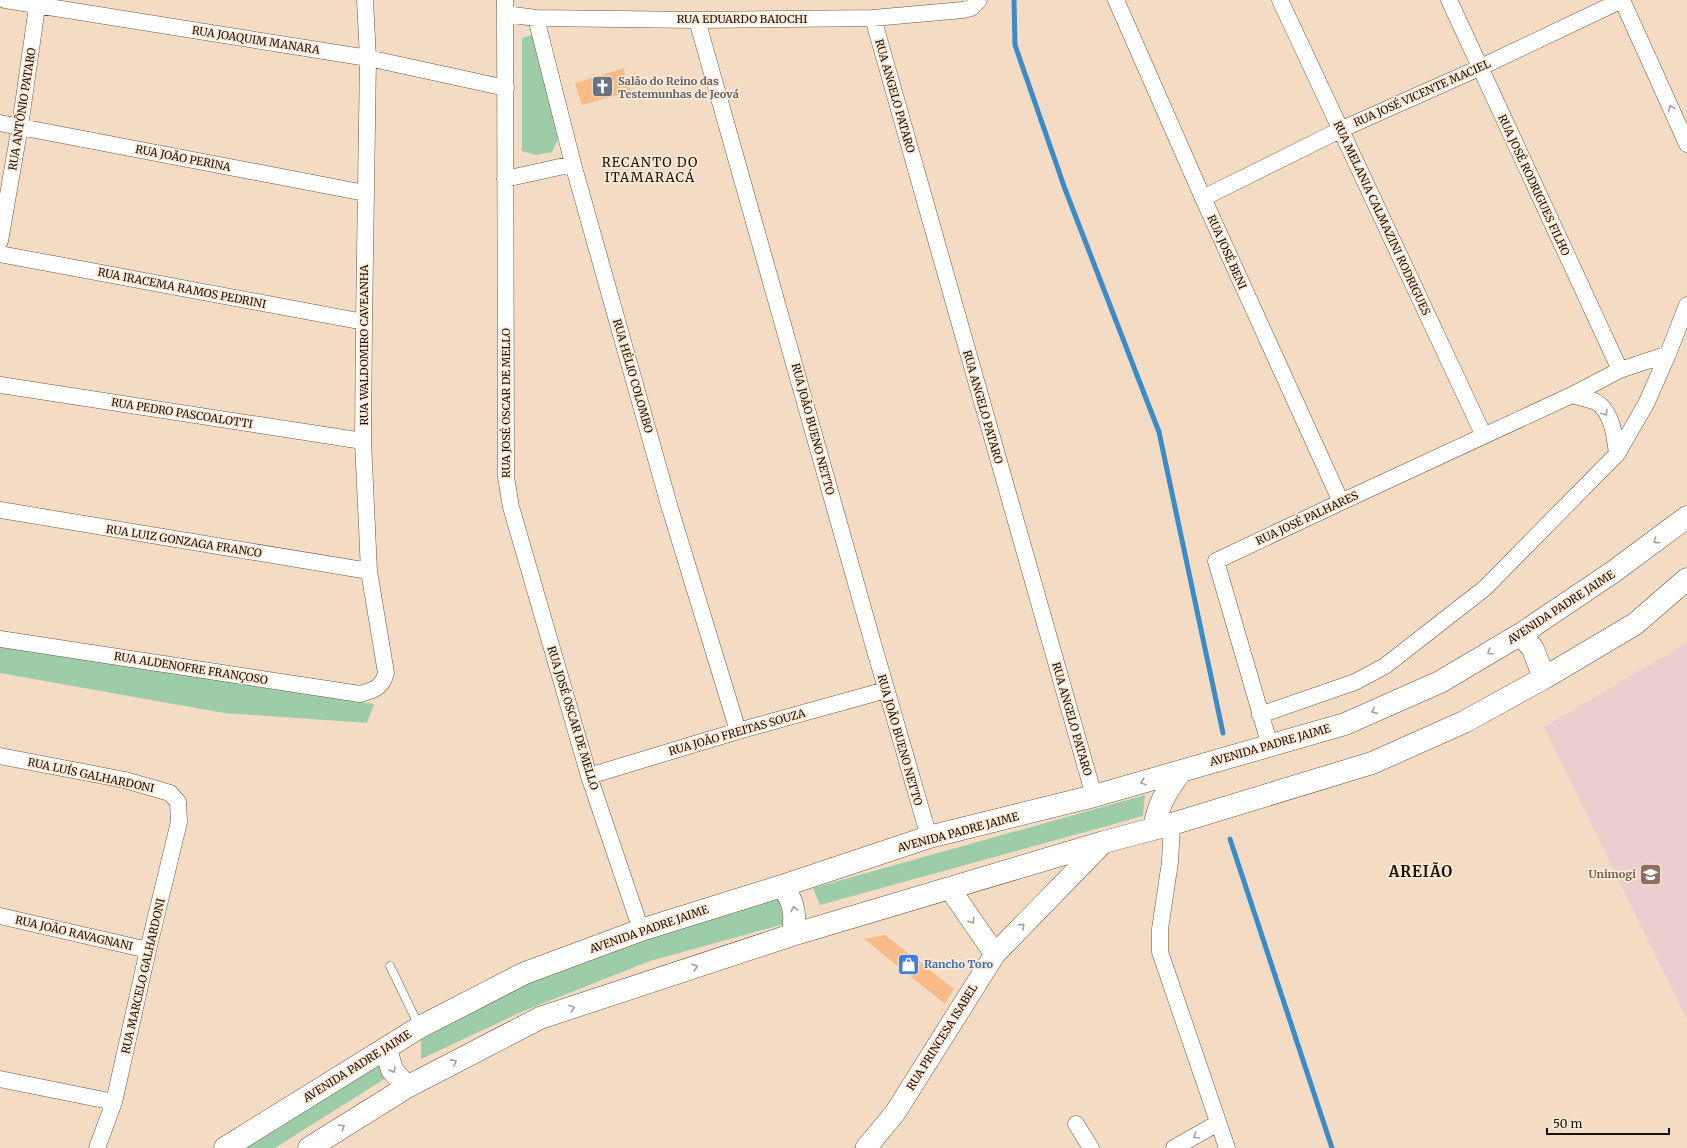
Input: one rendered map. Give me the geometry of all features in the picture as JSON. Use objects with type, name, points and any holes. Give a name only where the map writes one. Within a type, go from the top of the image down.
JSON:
[{"type":"main road","name":"AVENIDA PADRE JAIME","points":[[225,1148],[420,1027],[524,973],[641,930],[782,886],[929,837],[1094,796],[1345,724],[1440,682],[1521,634],[1613,572],[1687,518]]},
{"type":"main road","points":[[309,1148],[407,1087],[540,1018],[792,935],[1104,842],[1163,827],[1372,763],[1464,722],[1544,678],[1635,624],[1687,579]]},
{"type":"main road","points":[[1521,634],[1533,649],[1544,678]]},
{"type":"main road","points":[[1163,827],[1159,805],[1164,794],[1180,771]]},
{"type":"main road","points":[[782,886],[794,908],[795,922],[792,935]]},
{"type":"main road","points":[[386,1049],[392,1070],[396,1077],[407,1087]]},
{"type":"street","name":"RUA JOAQUIM MANARA","points":[[5,0],[38,3],[368,58],[506,88]]},
{"type":"street","name":"RUA WALDOMIRO CAVEANHA","points":[[365,0],[368,58],[365,193],[363,441],[369,571],[386,673],[380,687]]},
{"type":"street","name":"RUA JOSÉ BENI","points":[[1116,0],[1203,198],[1341,502]]},
{"type":"street","name":"RUA MELANIA CALMAZINI RODRIGUES","points":[[1280,0],[1484,436]]},
{"type":"street","name":"RUA JOSÉ RODRIGUES FILHO","points":[[1449,0],[1479,68],[1620,370]]},
{"type":"street","name":"RUA JOSÉ VICENTE MACIEL","points":[[1203,198],[1340,130],[1479,68],[1622,0]]},
{"type":"street","points":[[1622,0],[1687,144]]},
{"type":"street","name":"RUA EDUARDO BAIOCHI","points":[[505,7],[536,18],[697,20],[873,18],[963,10],[971,8],[978,1]]},
{"type":"street","name":"RUA ANTÔNIO PATARO","points":[[0,241],[20,126],[38,3]]},
{"type":"street","name":"RUA JOSÉ OSCAR DE MELLO","points":[[505,7],[506,477],[511,507],[589,776],[641,930]]},
{"type":"street","name":"RUA HÉLIO COLOMBO","points":[[536,18],[572,164],[669,505],[738,731]]},
{"type":"street","name":"RUA ANGELO PATARO","points":[[873,18],[1094,796]]},
{"type":"street","name":"RUA JOÃO BUENO NETTO","points":[[697,20],[886,690],[929,837]]},
{"type":"street","name":"RUA JOÃO PERINA","points":[[0,123],[365,193]]},
{"type":"street","points":[[506,179],[572,164]]},
{"type":"street","name":"RUA IRACEMA RAMOS PEDRINI","points":[[0,254],[364,322]]},
{"type":"street","points":[[1260,716],[1355,682],[1385,666],[1486,588],[1617,454],[1646,404],[1668,354],[1687,304]]},
{"type":"street","name":"RUA JOSÉ PALHARES","points":[[1270,746],[1216,561],[1572,395],[1620,370],[1668,354]]},
{"type":"street","name":"RUA PEDRO PASCOALOTTI","points":[[0,385],[363,441]]},
{"type":"street","points":[[1572,395],[1595,402],[1604,410],[1611,423],[1615,436],[1617,454]]},
{"type":"street","name":"RUA LUIZ GONZAGA FRANCO","points":[[0,510],[369,571]]},
{"type":"street","name":"RUA ALDENOFRE FRANÇOSO","points":[[0,639],[360,694],[380,687]]},
{"type":"street","name":"RUA JOÃO FREITAS SOUZA","points":[[589,776],[738,731],[886,690]]},
{"type":"street","name":"RUA LUÍS GALHARDONI","points":[[0,756],[126,780],[170,792],[178,802]]},
{"type":"street","name":"RUA MARCELO GALHARDONI","points":[[97,1148],[114,1102],[148,950],[180,822],[178,802]]},
{"type":"street","points":[[1163,827],[1170,862],[1160,929],[1160,952],[1227,1148]]},
{"type":"street","name":"RUA PRINCESA ISABEL","points":[[866,1148],[895,1113],[995,954],[1104,842]]},
{"type":"street","points":[[950,889],[995,954]]},
{"type":"street","name":"RUA JOÃO RAVAGNANI","points":[[0,916],[148,950]]},
{"type":"street","points":[[0,1079],[114,1102]]},
{"type":"street","points":[[1174,1148],[1218,1122]]},
{"type":"street","points":[[1076,1124],[1091,1148]]},
{"type":"lane","points":[[390,966],[420,1027]]},
{"type":"shaded area","name":"Unimogi","points":[[1687,643],[1687,1020],[1544,727]]},
{"type":"green space","points":[[535,34],[558,140],[552,152],[536,155],[522,151],[522,38]]},
{"type":"green space","points":[[0,646],[374,704],[367,723],[224,713],[0,673]]},
{"type":"green space","points":[[1145,795],[1143,816],[820,905],[813,888]]},
{"type":"green space","points":[[779,894],[788,923],[650,961],[521,1012],[421,1059],[421,1040],[525,982]]},
{"type":"green space","points":[[378,1061],[389,1076],[275,1148],[245,1148]]},
{"type":"building","name":"Salão do Reino das Testemunhas de Jeová","points":[[624,68],[625,78],[632,91],[582,105],[575,83]]},
{"type":"building","name":"Rancho Toro","points":[[885,935],[954,989],[945,1004],[864,939]]},
{"type":"waterway","points":[[1014,0],[1015,45],[1065,189],[1159,432],[1223,733]]},
{"type":"waterway","points":[[1230,839],[1332,1148]]},
{"type":"place","name":"Salão do Reino das Testemunhas de Jeová","points":[[603,87]]},
{"type":"place","name":"Unimogi","points":[[1651,874]]},
{"type":"place","name":"Rancho Toro","points":[[909,964]]},
{"type":"district","name":"RECANTO DO ITAMARACÁ","points":[[650,170]]},
{"type":"district","name":"AREIÃO","points":[[1421,871]]}]
